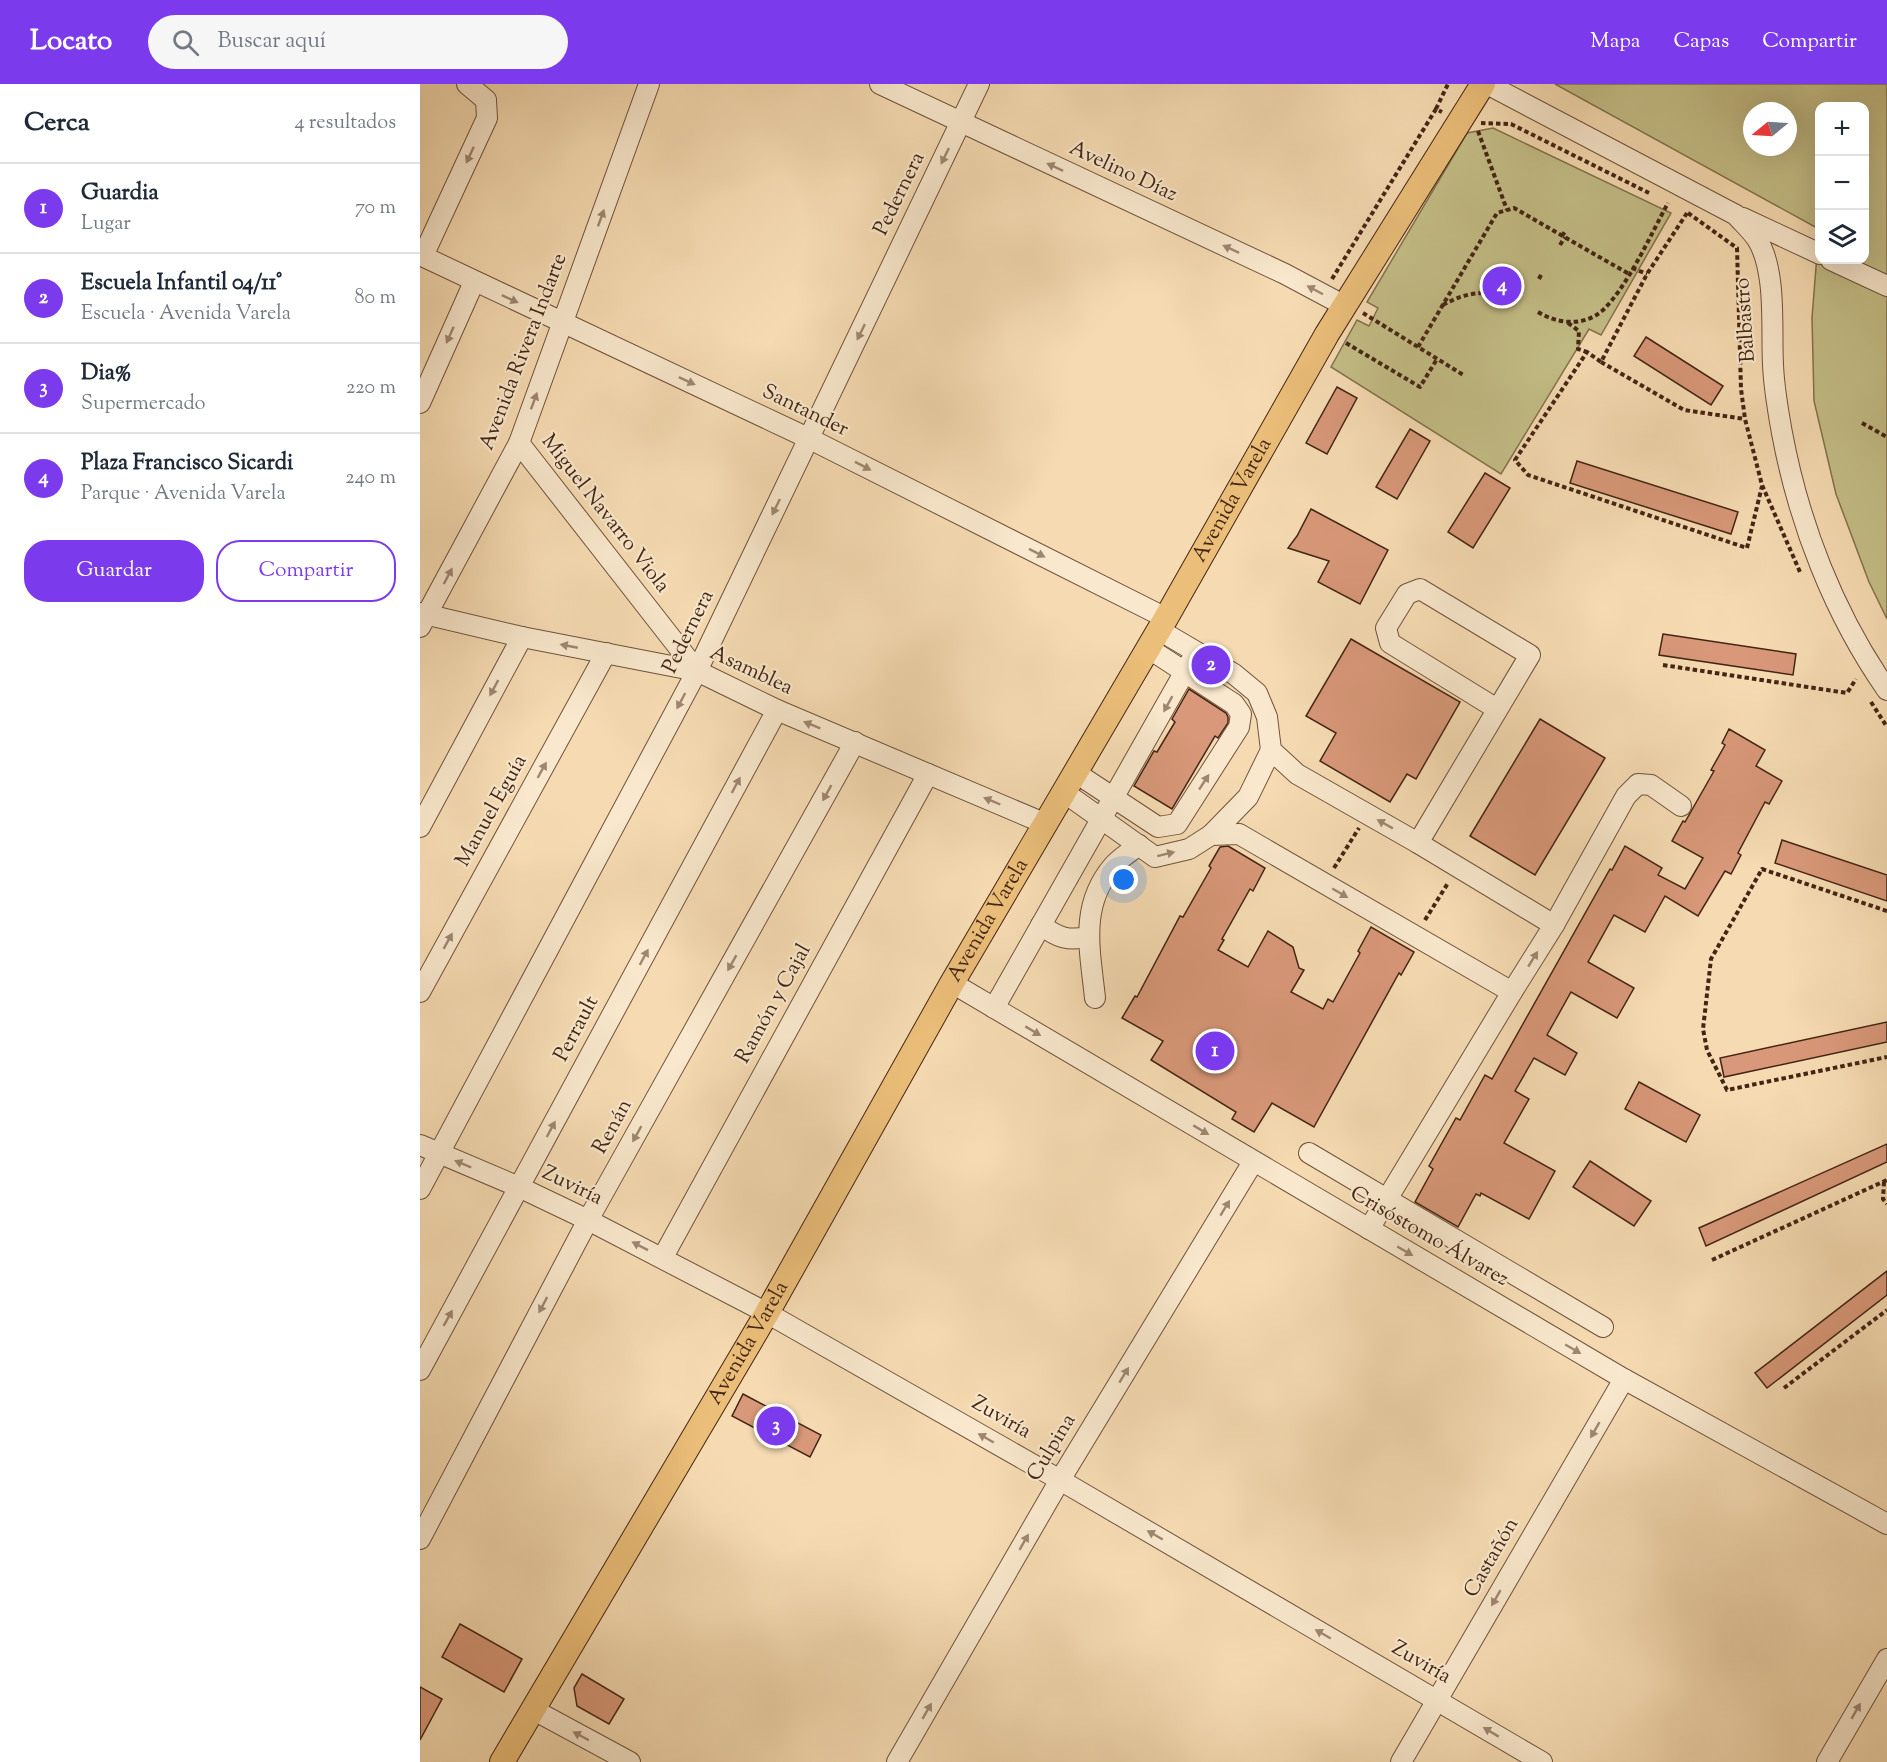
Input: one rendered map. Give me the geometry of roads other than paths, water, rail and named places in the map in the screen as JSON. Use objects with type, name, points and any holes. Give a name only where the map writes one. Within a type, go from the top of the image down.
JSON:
[{"type":"main road","name":"Avenida Varela","points":[[502,1762],[767,1313],[952,983],[1158,632],[1327,334],[1485,84]]},
{"type":"street","points":[[422,255],[487,118],[486,100],[467,84]]},
{"type":"street","name":"Avenida Rivera Indarte","points":[[422,618],[519,443],[649,84]]},
{"type":"street","name":"Avelino Díaz","points":[[880,84],[1285,274],[1345,306]]},
{"type":"street","name":"Pedernera","points":[[420,1190],[698,671],[979,84]]},
{"type":"street","name":"Balbastro","points":[[1485,84],[1736,215],[1757,239],[1768,269],[1773,367],[1782,432],[1797,496],[1817,558],[1844,617],[1887,690]]},
{"type":"street","points":[[1736,215],[1815,252]]},
{"type":"street","name":"Santander","points":[[422,255],[474,282],[810,439],[1158,632]]},
{"type":"street","points":[[1840,264],[1887,286]]},
{"type":"street","points":[[420,403],[474,282]]},
{"type":"street","name":"Miguel Navarro Viola","points":[[519,443],[698,671]]},
{"type":"street","points":[[1418,843],[1530,655],[1420,590],[1407,594],[1386,628],[1390,643],[1497,709]]},
{"type":"street","name":"Asamblea","points":[[422,618],[698,671],[777,710],[1046,824]]},
{"type":"street","points":[[1070,783],[1101,819],[1155,857],[1189,849],[1211,835],[1248,797],[1271,750],[1267,717],[1257,693],[1234,674],[1158,632]]},
{"type":"street","points":[[1070,783],[1114,799],[1158,827],[1177,824],[1239,727],[1241,714],[1234,704],[1186,672],[1158,632]]},
{"type":"street","points":[[420,826],[522,637]]},
{"type":"street","points":[[994,1008],[1196,652]]},
{"type":"street","name":"Manuel Eguía","points":[[420,992],[606,653]]},
{"type":"street","name":"Perrault","points":[[420,1370],[777,710]]},
{"type":"street","name":"Renán","points":[[420,1539],[588,1220],[855,742]]},
{"type":"street","points":[[1271,750],[1297,774],[1554,924]]},
{"type":"street","name":"Ramón y Cajal","points":[[663,1257],[928,774]]},
{"type":"street","points":[[1369,1229],[1554,924],[1626,796],[1638,784],[1651,785],[1681,807]]},
{"type":"street","points":[[1211,835],[1239,834],[1512,992]]},
{"type":"street","points":[[1095,998],[1088,937],[1089,918],[1097,890],[1114,866],[1139,845]]},
{"type":"street","points":[[1041,925],[1063,938],[1074,940],[1088,937]]},
{"type":"street","name":"Crisóstomo Álvarez","points":[[952,983],[1624,1379],[1887,1524]]},
{"type":"street","name":"Zuviría","points":[[420,1145],[519,1187],[588,1220],[767,1313],[1060,1480],[1542,1762]]},
{"type":"street","points":[[1309,1153],[1603,1327]]},
{"type":"street","name":"Culpina","points":[[897,1762],[1060,1480],[1253,1162]]},
{"type":"street","name":"Castañón","points":[[1401,1762],[1624,1379]]},
{"type":"street","points":[[1827,1762],[1887,1659]]},
{"type":"street","points":[[532,1709],[630,1762]]},
{"type":"place","name":"Plaza Francisco Sicardi","points":[[1502,286]]},
{"type":"place","name":"Escuela Infantil 04/11°","points":[[1211,665]]},
{"type":"place","name":"Guardia","points":[[1215,1051]]},
{"type":"place","name":"Dia%","points":[[776,1426]]}]
